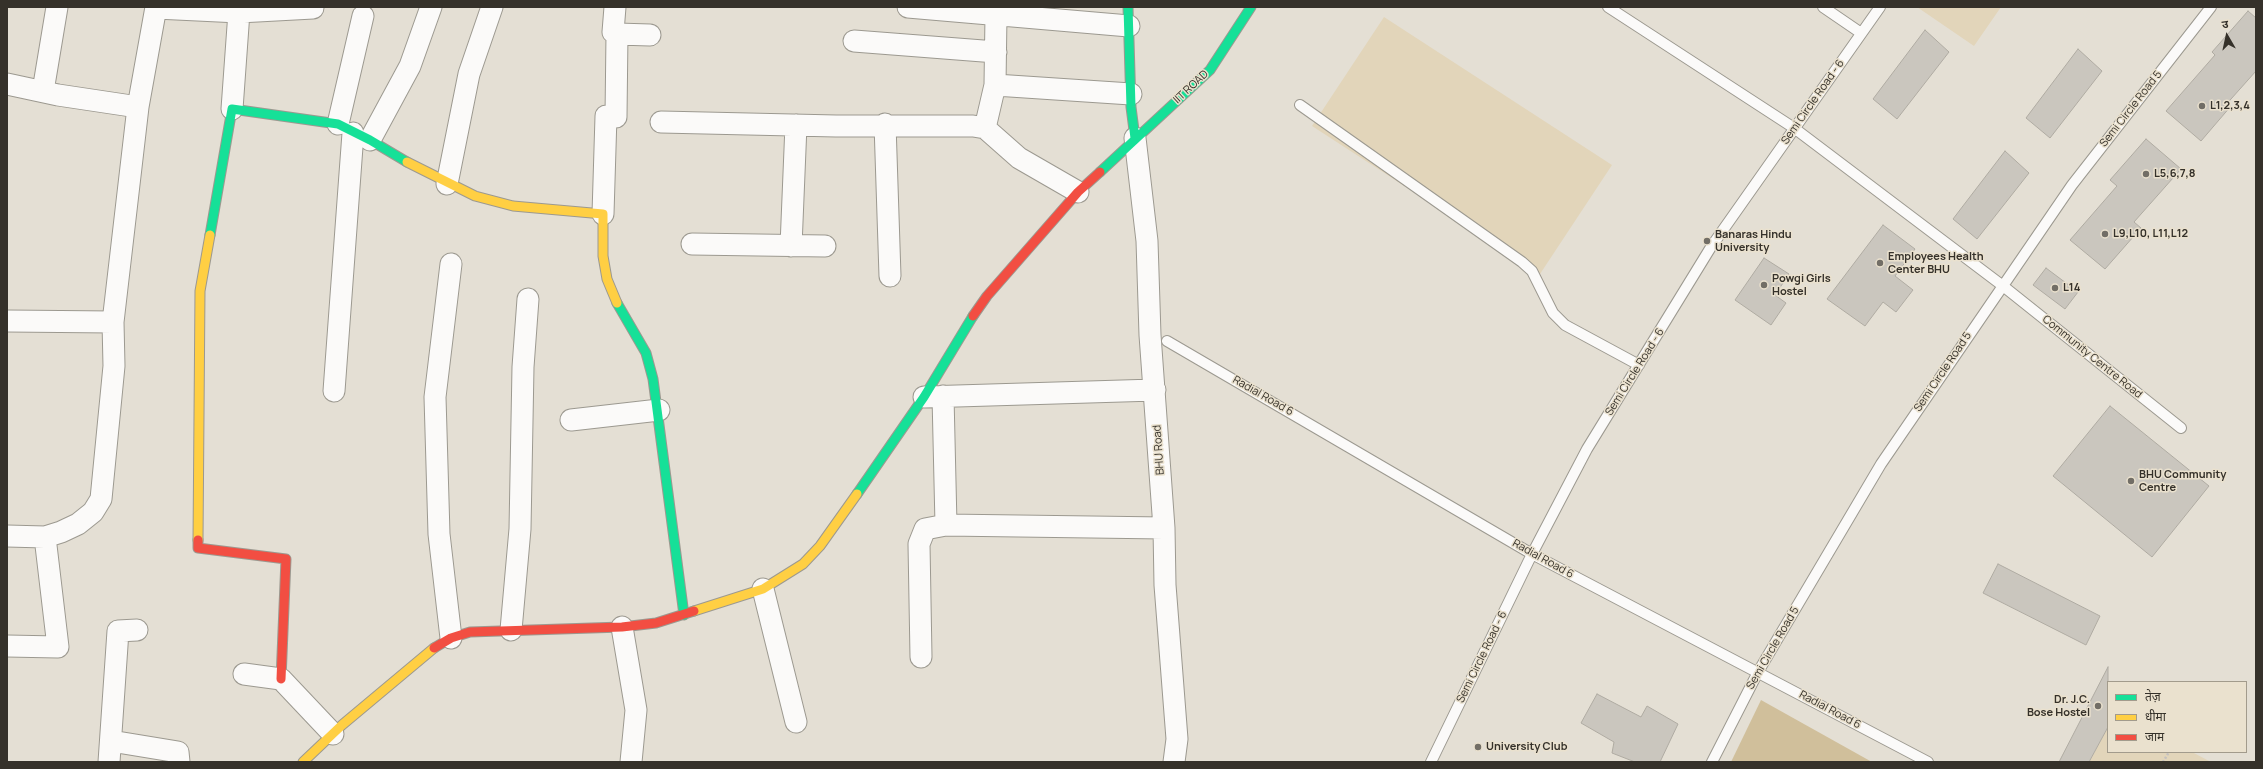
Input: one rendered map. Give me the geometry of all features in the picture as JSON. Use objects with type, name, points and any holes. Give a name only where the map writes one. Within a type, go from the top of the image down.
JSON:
[{"type":"street","points":[[43,91],[57,7]]},
{"type":"street","points":[[7,536],[45,537],[78,524],[93,512],[101,499],[114,366],[113,322],[138,107],[156,7],[217,9],[240,12],[313,8]]},
{"type":"street","points":[[354,132],[410,66],[431,7]]},
{"type":"street","points":[[447,184],[469,74],[492,7]]},
{"type":"street","points":[[615,7],[612,26],[613,32],[617,34],[650,35]]},
{"type":"street","points":[[908,7],[996,15],[1128,17],[1131,94],[1135,138]]},
{"type":"street","name":"IIT ROAD","points":[[303,762],[333,734],[434,648],[451,638],[470,632],[622,627],[656,623],[763,589],[803,564],[820,546],[933,397],[958,339],[987,296],[1078,192],[1210,70],[1251,7]]},
{"type":"street","points":[[240,12],[232,109],[200,291],[198,548],[286,560],[281,679]]},
{"type":"street","points":[[985,128],[995,85],[996,15]]},
{"type":"street","points":[[334,391],[363,16]]},
{"type":"street","points":[[617,34],[612,116],[602,214],[603,256],[607,279],[614,298],[646,353],[654,379],[659,410],[671,527],[684,615]]},
{"type":"street","points":[[854,41],[996,52]]},
{"type":"street","points":[[7,84],[58,95],[138,107]]},
{"type":"street","points":[[995,85],[1131,94]]},
{"type":"street","points":[[232,109],[354,132],[416,168],[475,196],[513,206],[602,214]]},
{"type":"street","points":[[661,122],[796,125],[885,124],[973,126],[985,128],[1019,158],[1078,192]]},
{"type":"street","points":[[885,124],[890,276]]},
{"type":"street","points":[[791,246],[796,125]]},
{"type":"street","name":"BHU Road","points":[[1135,138],[1147,242],[1150,335],[1164,528],[1165,585],[1177,739],[1174,762]]},
{"type":"street","points":[[692,244],[825,246]]},
{"type":"street","points":[[451,264],[435,397],[439,534],[451,638]]},
{"type":"street","points":[[511,630],[520,529],[523,366],[528,299]]},
{"type":"street","points":[[7,322],[113,322]]},
{"type":"street","points":[[946,525],[933,397],[1155,390]]},
{"type":"street","points":[[571,420],[659,410]]},
{"type":"street","points":[[921,657],[919,544],[925,529],[946,525],[1164,528]]},
{"type":"street","points":[[7,646],[58,646],[45,537]]},
{"type":"street","points":[[763,589],[796,722]]},
{"type":"street","points":[[622,627],[636,710],[631,762]]},
{"type":"street","points":[[109,762],[118,631],[137,630]]},
{"type":"street","points":[[244,674],[281,679],[333,734]]},
{"type":"street","points":[[111,740],[178,752],[179,762]]},
{"type":"lane","name":"Community Centre Road","points":[[1608,7],[1794,128],[2003,286],[2181,428]]},
{"type":"lane","points":[[1823,7],[1861,33]]},
{"type":"lane","name":"Semi Circle Road - 6","points":[[1431,762],[1532,554],[1587,449],[1711,247],[1880,7]]},
{"type":"lane","name":"Semi Circle Road 5","points":[[1712,762],[1758,672],[1881,464],[2072,185],[2212,7]]},
{"type":"lane","points":[[1300,105],[1522,262],[1532,271],[1553,313],[1565,325],[1639,365]]},
{"type":"lane","name":"Radial Road 6","points":[[1167,341],[1532,554],[1928,762]]},
{"type":"path","points":[[2163,762],[2168,753]]},
{"type":"shaded area","points":[[1917,7],[2001,7],[1974,46]]},
{"type":"shaded area","points":[[1384,17],[1612,165],[1540,274],[1312,126]]},
{"type":"shaded area","points":[[1761,700],[1872,762],[1731,762]]},
{"type":"shaded area","points":[[2107,729],[2107,753],[2194,753],[2211,762],[2089,762]]},
{"type":"building","points":[[2248,11],[2256,18],[2256,71],[2223,108],[2231,106],[2201,141],[2166,111],[2215,55],[2212,52]]},
{"type":"building","points":[[1925,30],[1949,52],[1897,119],[1873,99]]},
{"type":"building","points":[[2078,49],[2102,71],[2050,138],[2026,118]]},
{"type":"building","points":[[2146,139],[2181,169],[2134,222],[2141,228],[2105,269],[2070,240],[2117,186],[2110,180]]},
{"type":"building","points":[[2005,151],[2029,173],[1977,239],[1953,219]]},
{"type":"building","name":"Employees Health Center BHU","points":[[1883,225],[1915,249],[1895,276],[1913,290],[1896,312],[1883,302],[1865,326],[1827,299]]},
{"type":"building","name":"Powgi Girls Hostel","points":[[1764,258],[1789,274],[1775,295],[1786,303],[1771,325],[1735,300]]},
{"type":"building","name":"L14","points":[[2046,268],[2078,292],[2065,309],[2033,285]]},
{"type":"building","name":"BHU Community Centre","points":[[2110,406],[2209,486],[2152,557],[2053,476]]},
{"type":"building","points":[[1998,564],[2100,616],[2086,645],[1983,593]]},
{"type":"building","name":"Dr. J.C. Bose Hostel","points":[[2108,667],[2107,729],[2089,762],[2059,762]]},
{"type":"building","points":[[1597,694],[1641,717],[1647,706],[1678,724],[1660,762],[1635,762],[1612,753],[1614,742],[1581,723]]},
{"type":"traffic: fast","points":[[1128,7],[1131,107],[1135,138]]},
{"type":"traffic: fast","points":[[1100,172],[1210,70],[1251,7]]},
{"type":"traffic: fast","points":[[210,235],[232,109],[338,124],[370,140],[407,162]]},
{"type":"traffic: fast","points":[[617,303],[646,353],[653,379],[684,615]]},
{"type":"traffic: fast","points":[[857,494],[924,397],[973,316]]},
{"type":"traffic: slow","points":[[407,162],[475,196],[513,206],[603,214],[603,256],[607,279],[617,303]]},
{"type":"traffic: slow","points":[[198,540],[200,291],[210,235]]},
{"type":"traffic: slow","points":[[694,611],[763,589],[803,564],[820,546],[857,494]]},
{"type":"traffic: slow","points":[[303,762],[342,725],[434,648]]},
{"type":"traffic: jam","points":[[973,316],[987,296],[1078,192],[1100,172]]},
{"type":"traffic: jam","points":[[198,540],[198,548],[286,559],[281,679]]},
{"type":"traffic: jam","points":[[434,648],[451,638],[470,632],[622,627],[656,623],[694,611]]},
{"type":"place","name":"L1,2,3,4","points":[[2202,106]]},
{"type":"place","name":"L5,6,7,8","points":[[2146,174]]},
{"type":"place","name":"L9,L10, L11,L12","points":[[2105,234]]},
{"type":"place","name":"Banaras Hindu University","points":[[1707,241]]},
{"type":"place","name":"Employees Health Center BHU","points":[[1880,263]]},
{"type":"place","name":"Powgi Girls Hostel","points":[[1764,285]]},
{"type":"place","name":"L14","points":[[2055,288]]},
{"type":"place","name":"BHU Community Centre","points":[[2131,481]]},
{"type":"place","name":"Dr. J.C. Bose Hostel","points":[[2098,706]]},
{"type":"place","name":"University Club","points":[[1478,747]]}]
